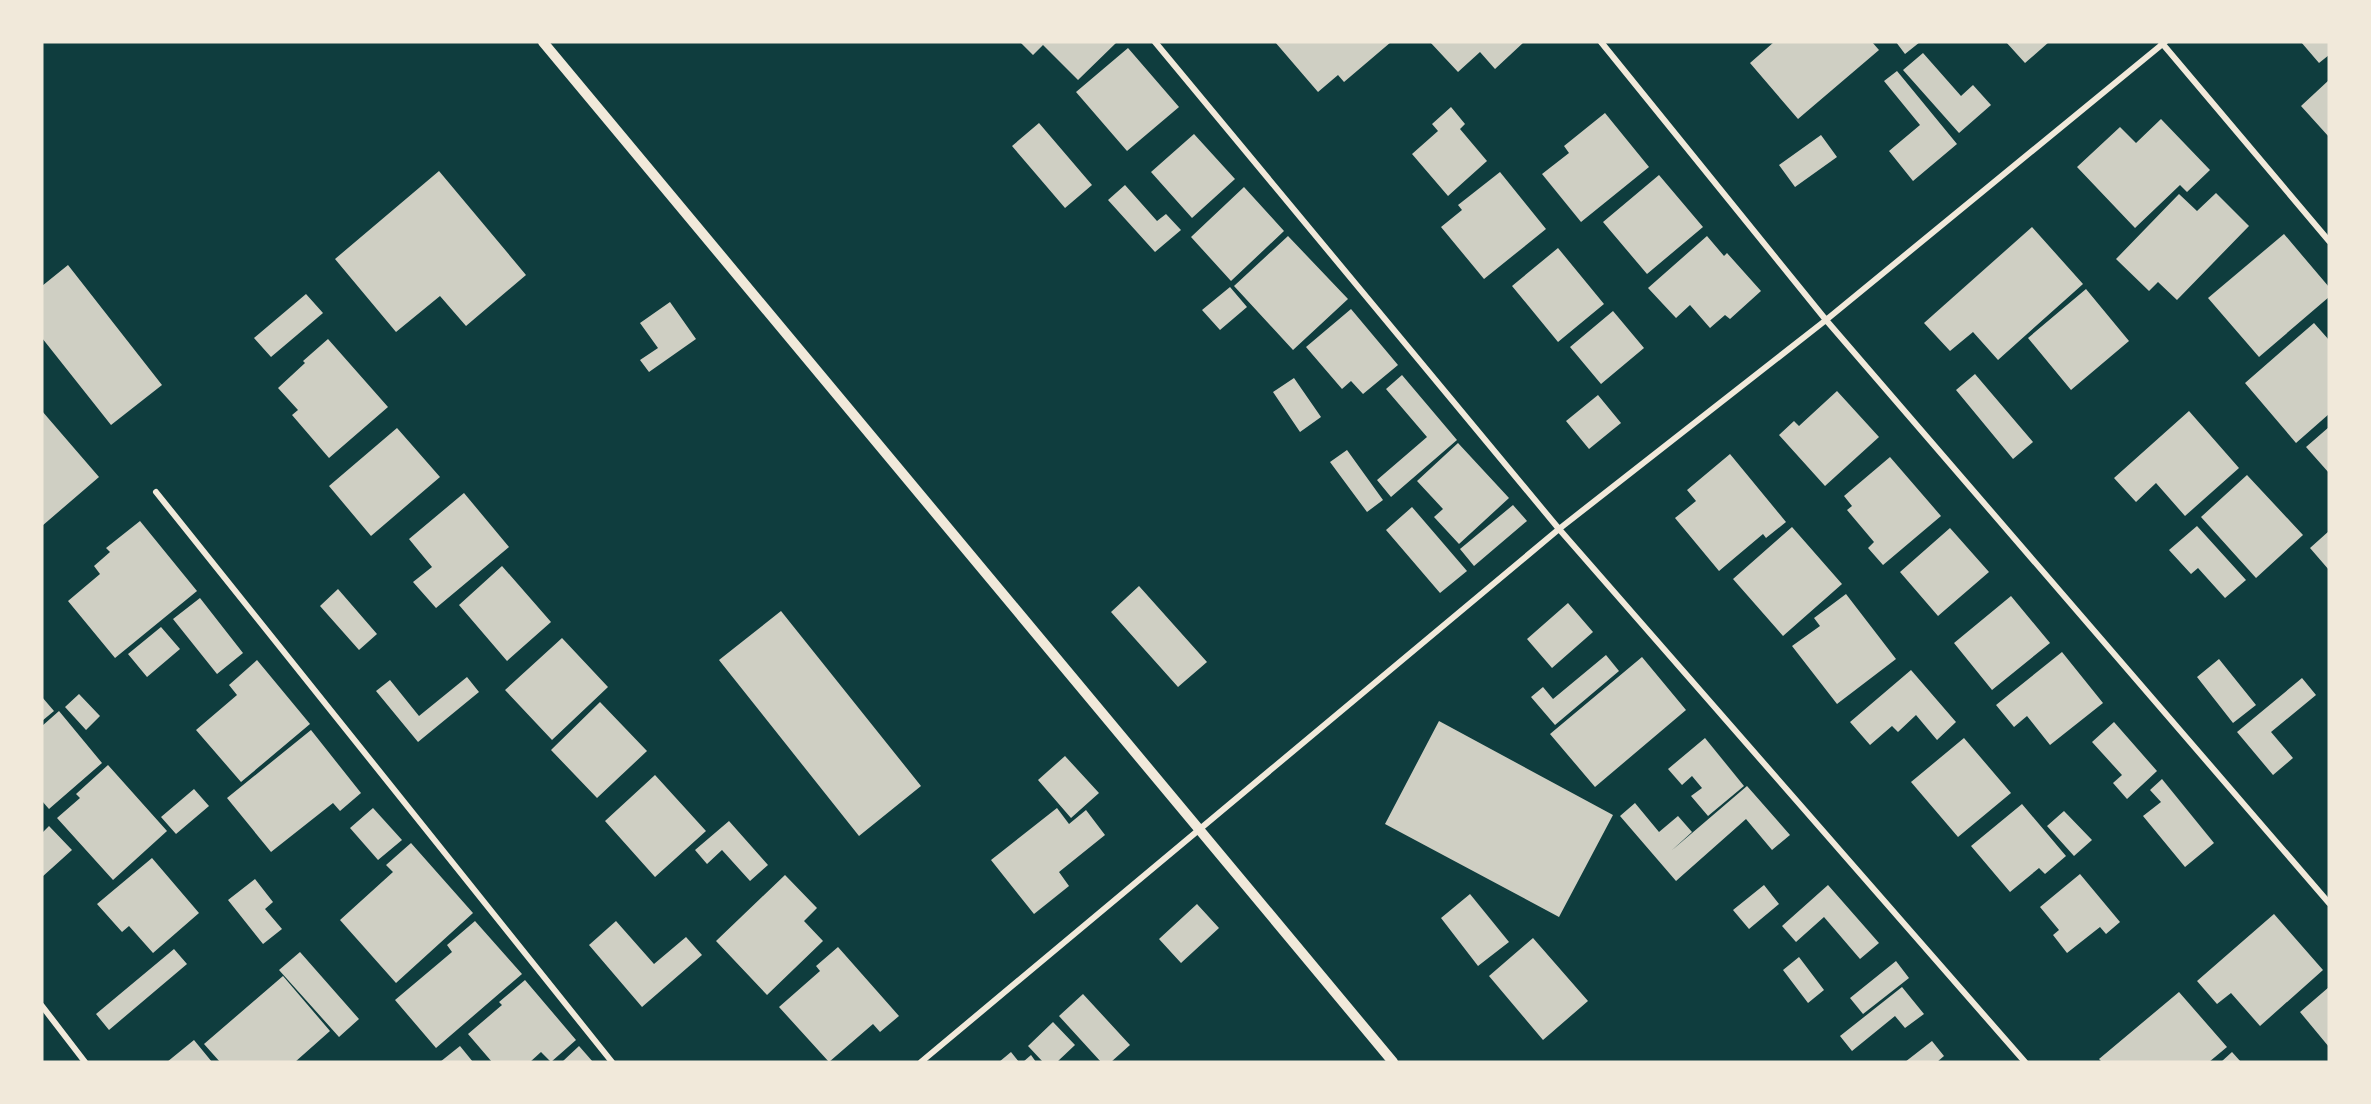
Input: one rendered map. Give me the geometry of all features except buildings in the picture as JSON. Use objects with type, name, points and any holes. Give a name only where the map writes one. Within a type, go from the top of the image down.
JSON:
[{"type":"street","points":[[543,42],[1393,1062]]},
{"type":"street","points":[[1155,42],[1559,529],[2025,1062]]},
{"type":"street","points":[[1601,42],[1826,320],[2329,903]]},
{"type":"street","points":[[921,1062],[1559,529],[1826,320],[2163,43],[2329,241]]},
{"type":"street","points":[[156,492],[612,1062]]},
{"type":"street","points":[[42,1006],[85,1062]]}]
